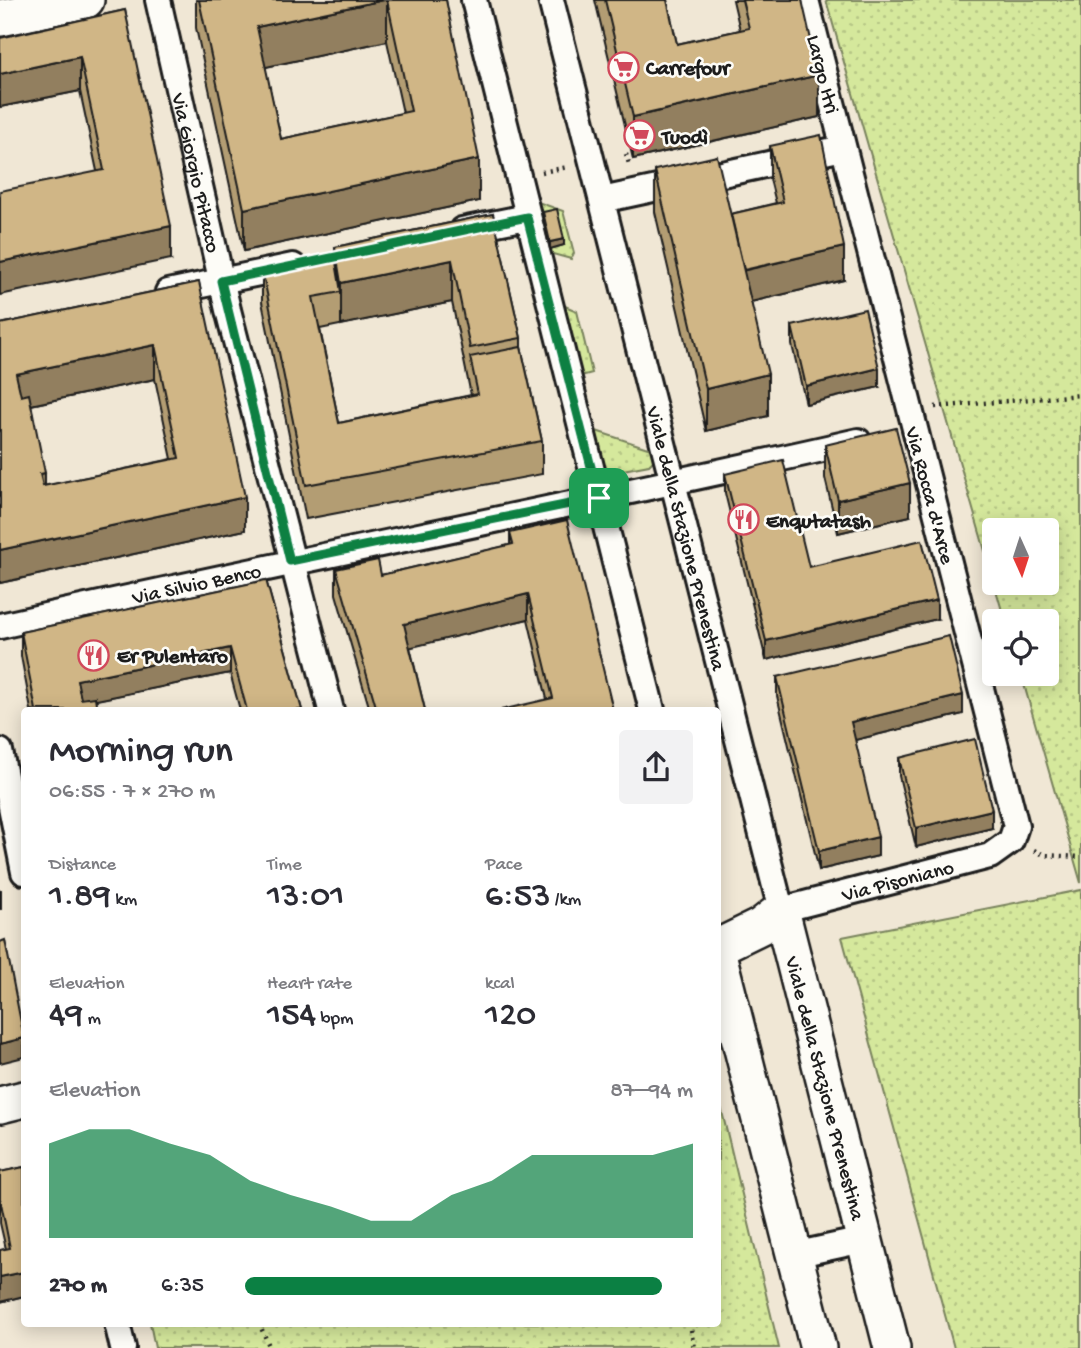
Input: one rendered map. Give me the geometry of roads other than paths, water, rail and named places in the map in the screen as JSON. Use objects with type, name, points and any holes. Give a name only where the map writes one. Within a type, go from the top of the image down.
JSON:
[{"type":"street","points":[[0,18],[86,0]]},
{"type":"street","name":"Via Giorgio Pitacco","points":[[158,0],[221,281],[290,561],[330,707]]},
{"type":"street","points":[[474,0],[651,707]]},
{"type":"street","name":"Viale della Stazione Prenestina","points":[[551,0],[892,1348]]},
{"type":"street","name":"Largo Itri","points":[[806,0],[843,148]]},
{"type":"street","points":[[602,200],[843,148]]},
{"type":"street","name":"Via Rocca d'Arce","points":[[843,148],[1015,814],[1016,826],[1011,841]]},
{"type":"street","points":[[442,235],[527,217]]},
{"type":"street","points":[[150,296],[310,262]]},
{"type":"street","name":"Via Silvio Benco","points":[[0,626],[290,561],[672,484],[881,435],[911,419]]},
{"type":"street","points":[[721,753],[735,733]]},
{"type":"street","points":[[0,751],[21,857]]},
{"type":"street","name":"Via Pisoniano","points":[[781,910],[990,856],[1011,841]]},
{"type":"street","points":[[721,946],[761,926],[781,910]]},
{"type":"street","points":[[721,966],[818,1348]]},
{"type":"street","points":[[0,1105],[21,1100]]},
{"type":"street","name":"Viale della Stazione Prenestina","points":[[794,1255],[863,1240]]},
{"type":"street","points":[[118,1327],[123,1348]]},
{"type":"place","name":"Carrefour","points":[[623,67]]},
{"type":"place","name":"Tuodì","points":[[639,136]]},
{"type":"place","name":"Enqutatash","points":[[743,520]]},
{"type":"place","name":"Er Pulentaro","points":[[94,655]]}]
